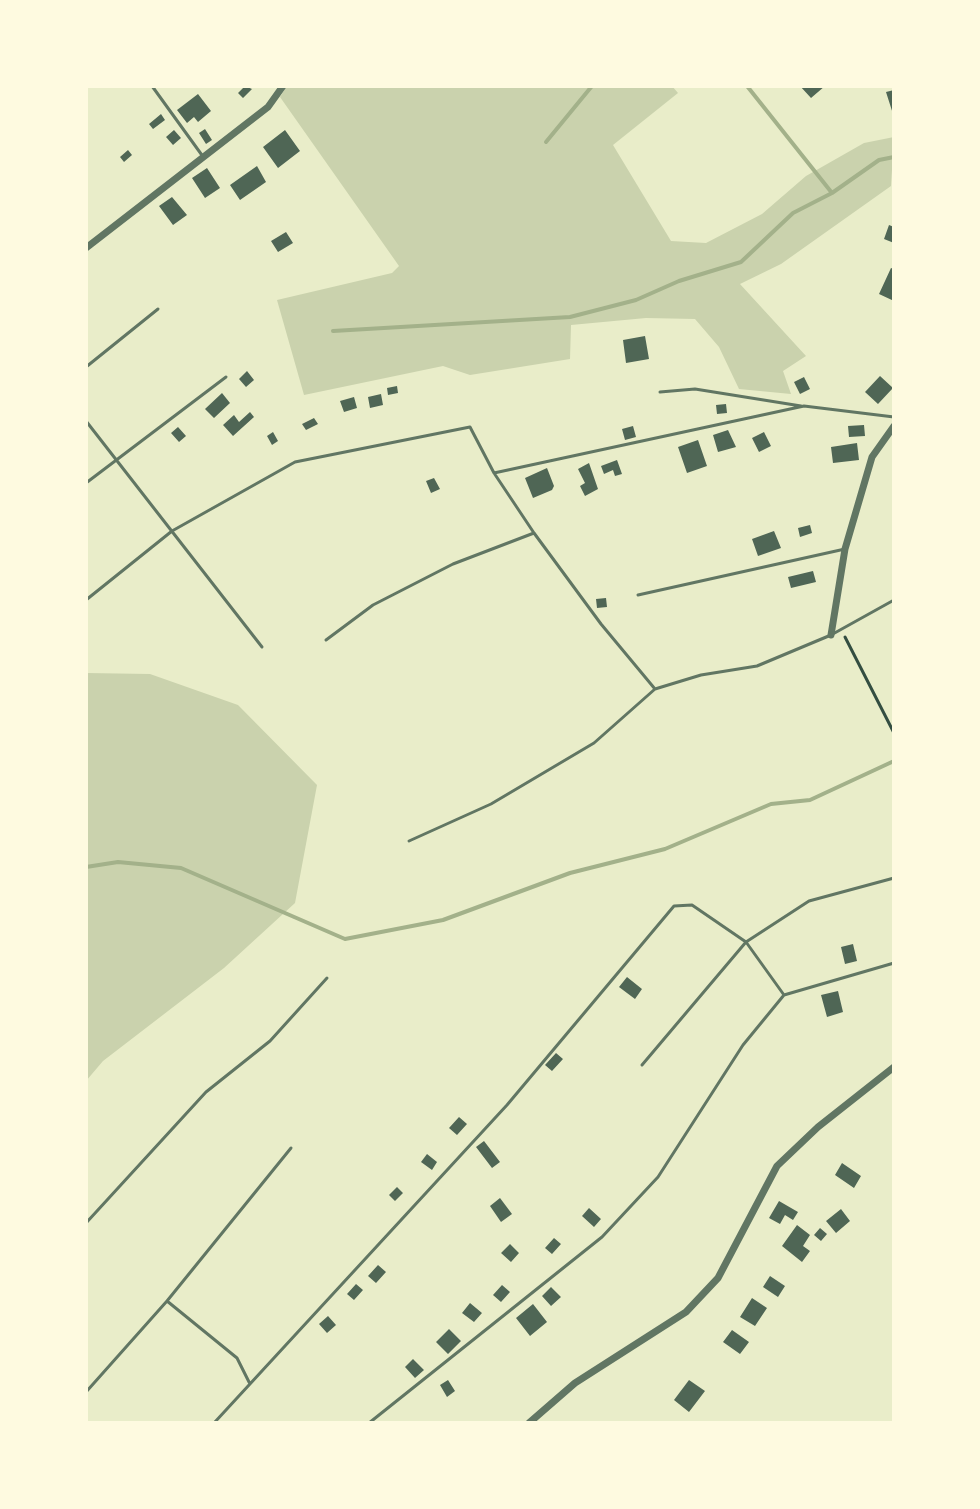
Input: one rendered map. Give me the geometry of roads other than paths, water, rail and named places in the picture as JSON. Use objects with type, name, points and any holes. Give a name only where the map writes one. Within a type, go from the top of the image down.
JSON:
[{"type":"street","points":[[86,248],[268,107],[283,86]]},
{"type":"street","points":[[831,635],[845,549],[872,457],[894,426]]},
{"type":"street","points":[[529,1423],[575,1383],[686,1312],[718,1278],[777,1166],[818,1127],[894,1067]]},
{"type":"lane","points":[[152,86],[205,158]]},
{"type":"lane","points":[[86,367],[158,309]]},
{"type":"lane","points":[[86,483],[226,377]]},
{"type":"lane","points":[[660,392],[695,389],[894,417]]},
{"type":"lane","points":[[494,473],[804,406]]},
{"type":"lane","points":[[86,421],[262,647]]},
{"type":"lane","points":[[86,600],[172,531],[295,462],[470,427],[494,473],[534,533],[601,624],[655,689]]},
{"type":"lane","points":[[326,640],[373,605],[453,564],[534,533]]},
{"type":"lane","points":[[638,595],[845,549]]},
{"type":"lane","points":[[409,841],[491,804],[594,743],[655,689],[701,675],[757,666],[831,635],[894,600]]},
{"type":"lane","points":[[642,1065],[746,942],[809,901],[894,878]]},
{"type":"lane","points":[[214,1423],[507,1105],[674,906],[692,905],[746,942],[784,995]]},
{"type":"lane","points":[[369,1423],[602,1237],[658,1177],[743,1045],[784,995],[894,963]]},
{"type":"lane","points":[[86,1223],[206,1092],[270,1041],[327,978]]},
{"type":"lane","points":[[86,1392],[167,1301],[291,1148]]},
{"type":"lane","points":[[167,1301],[237,1358],[249,1383]]},
{"type":"waterway","points":[[546,142],[592,86]]},
{"type":"waterway","points":[[747,86],[832,193]]},
{"type":"waterway","points":[[333,331],[570,317],[636,300],[679,281],[741,262],[793,213],[832,193],[879,160],[894,157]]},
{"type":"waterway","points":[[86,867],[118,862],[181,868],[345,939],[443,920],[570,873],[665,849],[771,804],[810,800],[894,761]]}]
